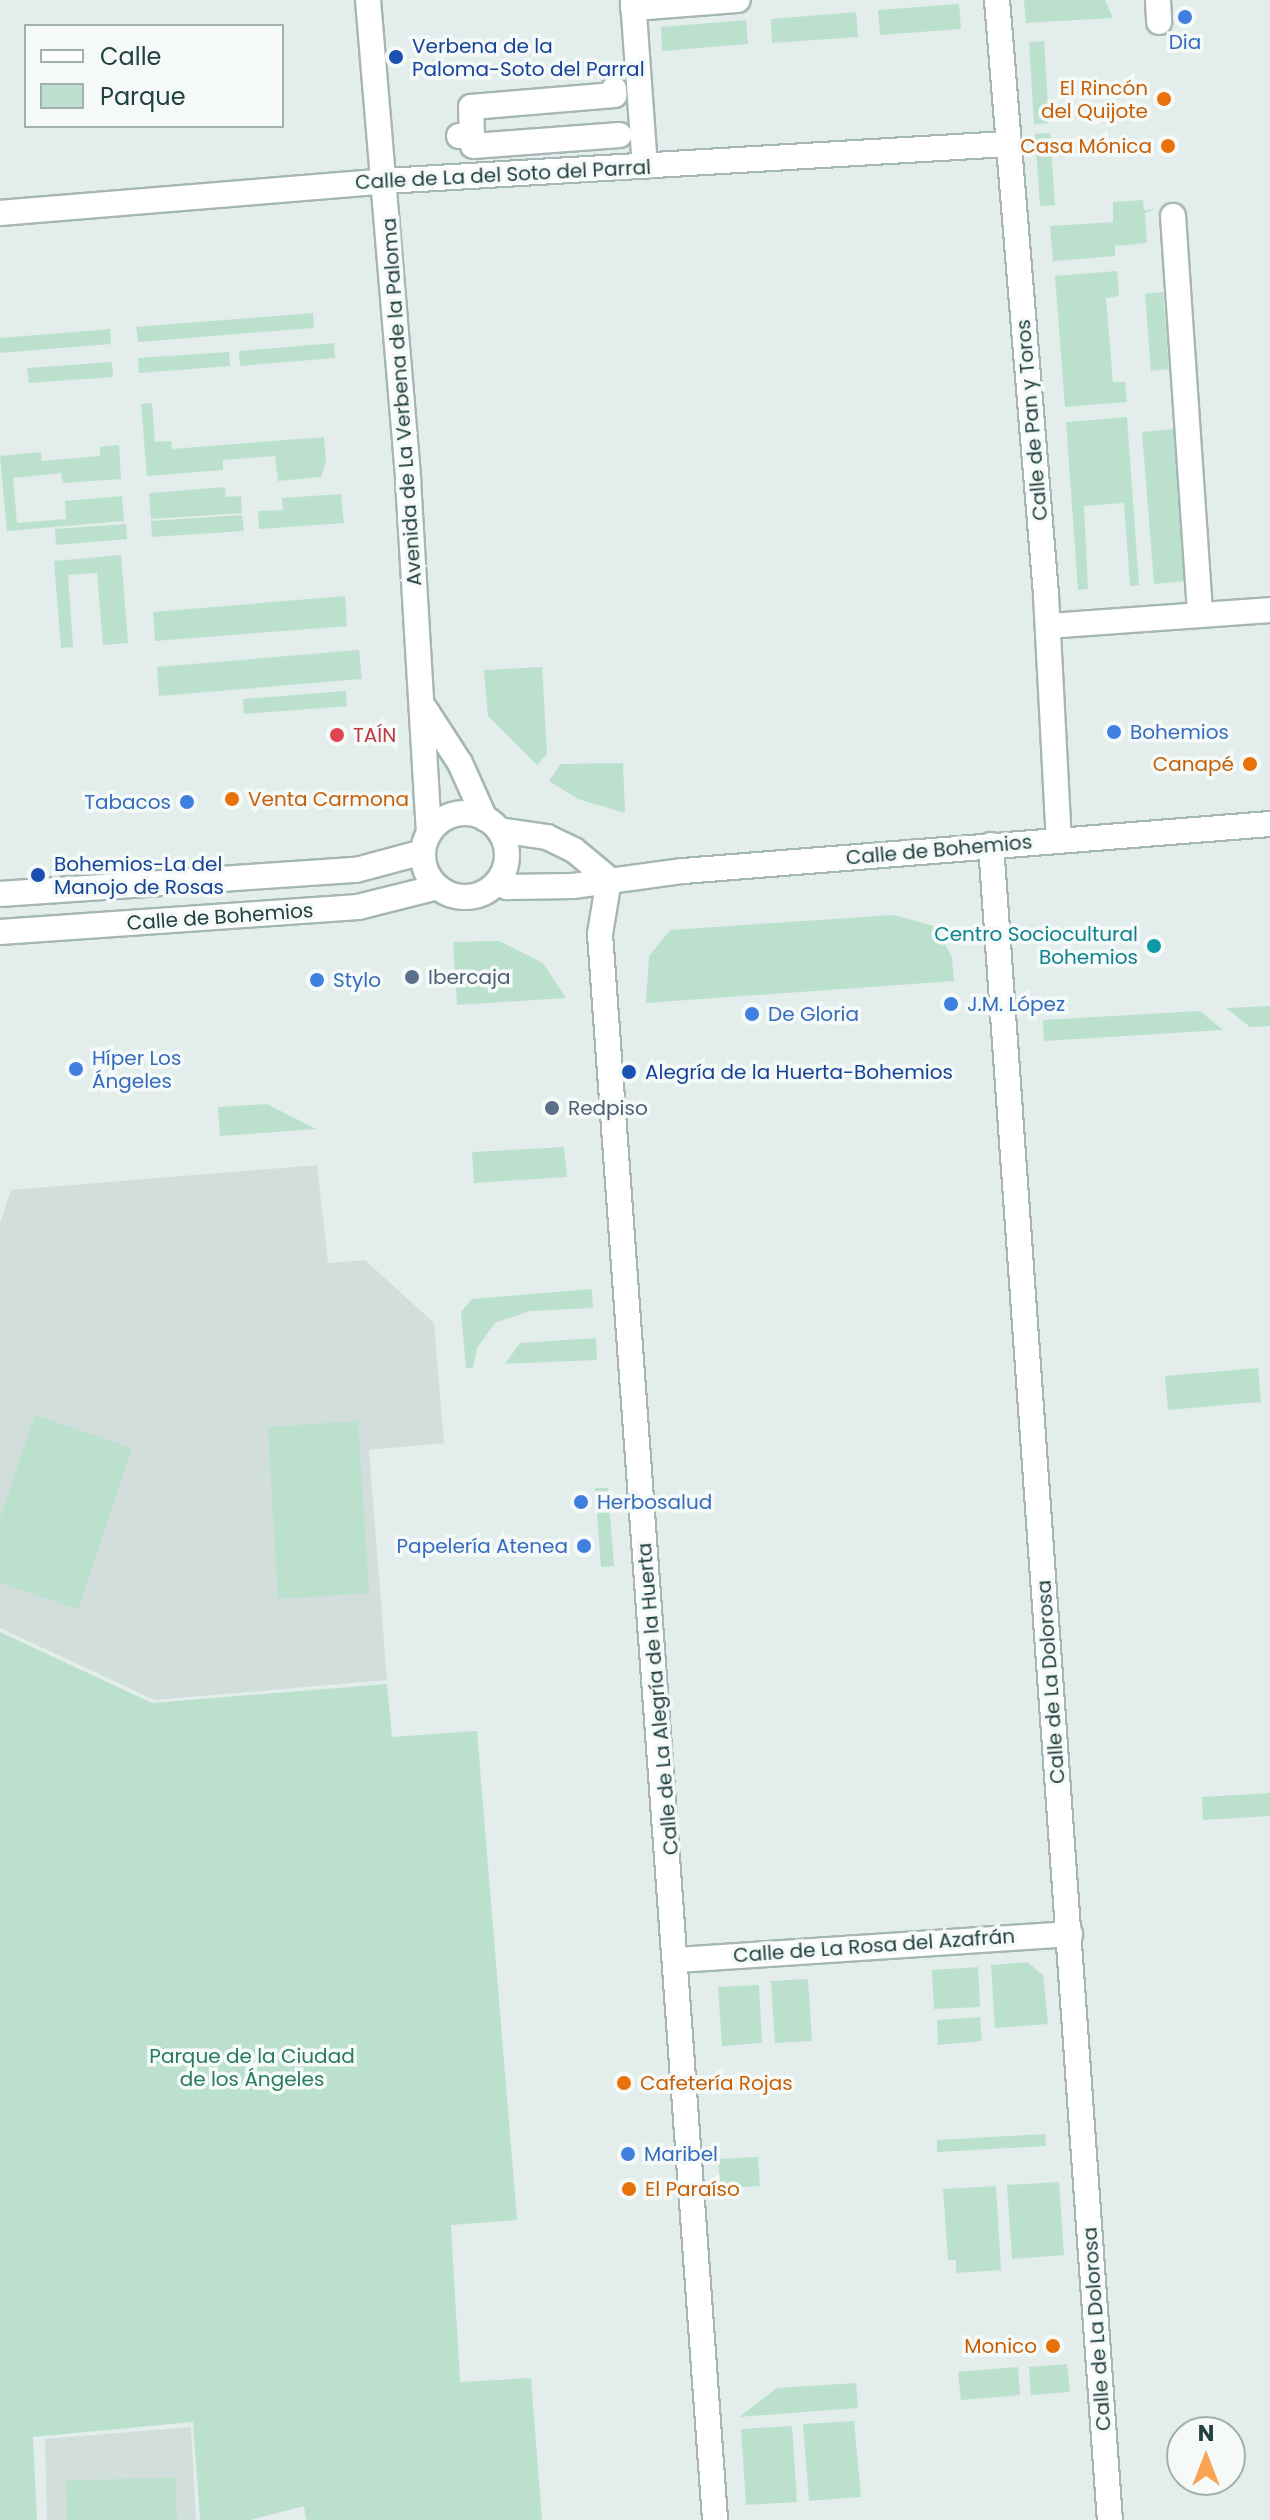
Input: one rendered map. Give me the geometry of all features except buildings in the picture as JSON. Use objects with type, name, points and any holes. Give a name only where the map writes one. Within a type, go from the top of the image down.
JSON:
[{"type":"street","name":"Avenida de La Verbena de la Paloma","points":[[368,0],[386,181],[425,709],[423,765],[426,842]]},
{"type":"street","points":[[645,166],[633,4],[738,0]]},
{"type":"street","name":"Calle de Pan y Toros","points":[[997,0],[1048,626],[1046,656],[1059,840]]},
{"type":"street","points":[[614,92],[618,135],[470,142],[471,107],[614,92]]},
{"type":"street","name":"Calle de La del Soto del Parral","points":[[0,213],[386,181],[1007,144]]},
{"type":"street","points":[[1173,216],[1200,615]]},
{"type":"street","points":[[1048,626],[1270,610]]},
{"type":"street","name":"Avenida de La Verbena de la Paloma","points":[[425,709],[460,763],[492,824]]},
{"type":"street","points":[[492,824],[507,856],[497,883],[473,897],[438,887],[426,872],[426,842],[450,816],[492,824],[547,837],[574,850],[609,879]]},
{"type":"street","name":"Calle de Bohemios","points":[[497,883],[525,888],[991,845],[1270,824]]},
{"type":"street","name":"Calle de Bohemios","points":[[0,894],[356,870],[426,842]]},
{"type":"street","name":"Calle de La Dolorosa","points":[[991,845],[1110,2520]]},
{"type":"street","name":"Calle de La Alegría de la Huerta","points":[[609,879],[600,934],[678,1960],[715,2520]]},
{"type":"street","name":"Calle de Bohemios","points":[[0,932],[358,907],[438,887]]},
{"type":"street","name":"Calle de La Rosa del Azafrán","points":[[678,1960],[1070,1934]]},
{"type":"shaded area","points":[[317,1165],[328,1263],[365,1260],[434,1323],[444,1443],[369,1450],[387,1680],[155,1700],[0,1628],[0,1223],[11,1190]]},
{"type":"shaded area","points":[[191,2427],[196,2520],[47,2520],[45,2439]]},
{"type":"green space","points":[[1024,0],[1105,0],[1113,18],[1026,23]]},
{"type":"green space","points":[[959,4],[961,29],[880,35],[878,10]]},
{"type":"green space","points":[[856,12],[858,37],[772,43],[771,19]]},
{"type":"green space","points":[[746,20],[748,44],[662,51],[661,27]]},
{"type":"green space","points":[[1044,41],[1049,123],[1034,124],[1029,42]]},
{"type":"green space","points":[[1050,133],[1055,205],[1040,206],[1035,134]]},
{"type":"green space","points":[[1143,200],[1144,210],[1156,209],[1145,213],[1147,243],[1115,246],[1115,256],[1053,261],[1050,226],[1113,222],[1113,202]]},
{"type":"green space","points":[[1117,271],[1119,296],[1106,298],[1113,382],[1125,382],[1127,402],[1065,407],[1055,276]]},
{"type":"green space","points":[[1163,292],[1169,369],[1151,371],[1145,294]]},
{"type":"green space","points":[[313,313],[314,328],[138,342],[136,327]]},
{"type":"green space","points":[[110,329],[111,344],[0,353],[0,338]]},
{"type":"green space","points":[[334,343],[335,358],[240,366],[239,351]]},
{"type":"green space","points":[[229,352],[230,366],[139,373],[138,358]]},
{"type":"green space","points":[[112,362],[113,377],[29,383],[27,368]]},
{"type":"green space","points":[[152,403],[155,442],[171,441],[172,449],[324,437],[326,462],[321,477],[278,481],[275,456],[223,460],[223,470],[147,476],[141,404]]},
{"type":"green space","points":[[1127,417],[1139,585],[1130,586],[1124,503],[1084,506],[1088,589],[1078,590],[1066,422]]},
{"type":"green space","points":[[1174,429],[1186,581],[1154,584],[1142,432]]},
{"type":"green space","points":[[119,445],[121,479],[63,483],[61,473],[13,478],[17,523],[66,519],[65,501],[122,496],[124,521],[7,531],[0,456],[41,452],[42,461],[100,456],[100,447]]},
{"type":"green space","points":[[225,487],[226,497],[241,496],[242,513],[151,519],[149,493]]},
{"type":"green space","points":[[341,494],[344,523],[259,529],[258,511],[283,510],[282,498]]},
{"type":"green space","points":[[242,515],[244,531],[152,537],[151,521]]},
{"type":"green space","points":[[126,524],[127,539],[56,545],[55,529]]},
{"type":"green space","points":[[121,555],[128,643],[103,645],[97,573],[68,575],[73,647],[61,648],[54,561]]},
{"type":"green space","points":[[345,596],[347,626],[155,641],[153,612]]},
{"type":"green space","points":[[359,650],[362,679],[159,696],[157,667]]},
{"type":"green space","points":[[542,667],[547,754],[537,765],[488,716],[484,670]]},
{"type":"green space","points":[[346,691],[347,706],[244,714],[243,699]]},
{"type":"green space","points":[[623,763],[625,813],[578,799],[549,781],[561,764]]},
{"type":"green space","points":[[894,915],[934,926],[952,957],[954,981],[646,1003],[649,956],[670,930]]},
{"type":"green space","points":[[499,941],[543,963],[566,998],[457,1005],[453,942]]},
{"type":"green space","points":[[1270,1006],[1270,1026],[1250,1027],[1226,1008]]},
{"type":"green space","points":[[1200,1011],[1223,1030],[1044,1041],[1043,1020]]},
{"type":"green space","points":[[267,1104],[316,1129],[220,1136],[218,1107]]},
{"type":"green space","points":[[564,1147],[567,1177],[474,1183],[472,1152]]},
{"type":"green space","points":[[592,1289],[593,1308],[530,1311],[495,1323],[477,1348],[473,1368],[466,1368],[461,1312],[472,1299]]},
{"type":"green space","points":[[596,1338],[597,1360],[505,1364],[520,1343]]},
{"type":"green space","points":[[1258,1368],[1261,1402],[1168,1410],[1165,1376]]},
{"type":"green space","points":[[35,1415],[132,1448],[78,1609],[0,1583],[0,1518]]},
{"type":"green space","points":[[358,1421],[369,1593],[278,1599],[268,1427]]},
{"type":"green space","points":[[595,1488],[608,1488],[614,1566],[601,1567]]},
{"type":"green space","name":"Parque de la Ciudad de los Ángeles","points":[[0,1632],[152,1703],[387,1684],[392,1737],[477,1731],[517,2220],[451,2225],[460,2382],[531,2378],[542,2520],[306,2520],[304,2506],[250,2520],[200,2520],[193,2422],[33,2437],[37,2520],[0,2520]]},
{"type":"green space","points":[[1270,1793],[1270,1816],[1203,1820],[1202,1797]]},
{"type":"green space","points":[[1027,1962],[1043,1975],[1048,2024],[995,2028],[991,1965]]},
{"type":"green space","points":[[978,1967],[980,2007],[934,2009],[932,1970]]},
{"type":"green space","points":[[808,1979],[812,2041],[775,2043],[771,1981]]},
{"type":"green space","points":[[759,1985],[762,2043],[722,2046],[718,1987]]},
{"type":"green space","points":[[980,2017],[982,2041],[938,2045],[937,2020]]},
{"type":"green space","points":[[1045,2134],[1046,2146],[937,2152],[937,2140]]},
{"type":"green space","points":[[758,2157],[760,2186],[720,2189],[718,2159]]},
{"type":"green space","points":[[1059,2182],[1064,2255],[1012,2259],[1007,2185]]},
{"type":"green space","points":[[996,2186],[1001,2270],[956,2273],[956,2260],[948,2260],[943,2189]]},
{"type":"green space","points":[[1067,2364],[1070,2392],[1031,2395],[1029,2367]]},
{"type":"green space","points":[[1018,2367],[1020,2395],[961,2400],[958,2372]]},
{"type":"green space","points":[[856,2383],[858,2408],[739,2417],[777,2388]]},
{"type":"green space","points":[[854,2421],[861,2497],[809,2501],[803,2424]]},
{"type":"green space","points":[[792,2426],[797,2502],[746,2505],[741,2429]]},
{"type":"green space","points":[[175,2477],[177,2520],[67,2520],[66,2481]]},
{"type":"place","name":"Dia","points":[[1185,17]]},
{"type":"place","name":"Verbena de la Paloma-Soto del Parral","points":[[396,57]]},
{"type":"place","name":"El Rincón del Quijote","points":[[1164,99]]},
{"type":"place","name":"Casa Mónica","points":[[1168,146]]},
{"type":"place","name":"Bohemios","points":[[1114,732]]},
{"type":"place","name":"TAÍN","points":[[337,735]]},
{"type":"place","name":"Canapé","points":[[1250,764]]},
{"type":"place","name":"Venta Carmona","points":[[232,799]]},
{"type":"place","name":"Tabacos","points":[[187,802]]},
{"type":"place","name":"Bohemios-La del Manojo de Rosas","points":[[38,875]]},
{"type":"place","name":"Centro Sociocultural Bohemios","points":[[1154,946]]},
{"type":"place","name":"Ibercaja","points":[[412,977]]},
{"type":"place","name":"Stylo","points":[[317,980]]},
{"type":"place","name":"J.M. López","points":[[951,1004]]},
{"type":"place","name":"De Gloria","points":[[752,1014]]},
{"type":"place","name":"Híper Los Ángeles","points":[[76,1069]]},
{"type":"place","name":"Alegría de la Huerta-Bohemios","points":[[629,1072]]},
{"type":"place","name":"Redpiso","points":[[552,1108]]},
{"type":"place","name":"Herbosalud","points":[[581,1502]]},
{"type":"place","name":"Papelería Atenea","points":[[584,1546]]},
{"type":"place","name":"Cafetería Rojas","points":[[624,2083]]},
{"type":"place","name":"Maribel","points":[[628,2154]]},
{"type":"place","name":"El Paraíso","points":[[629,2189]]},
{"type":"place","name":"Monico","points":[[1053,2346]]}]
